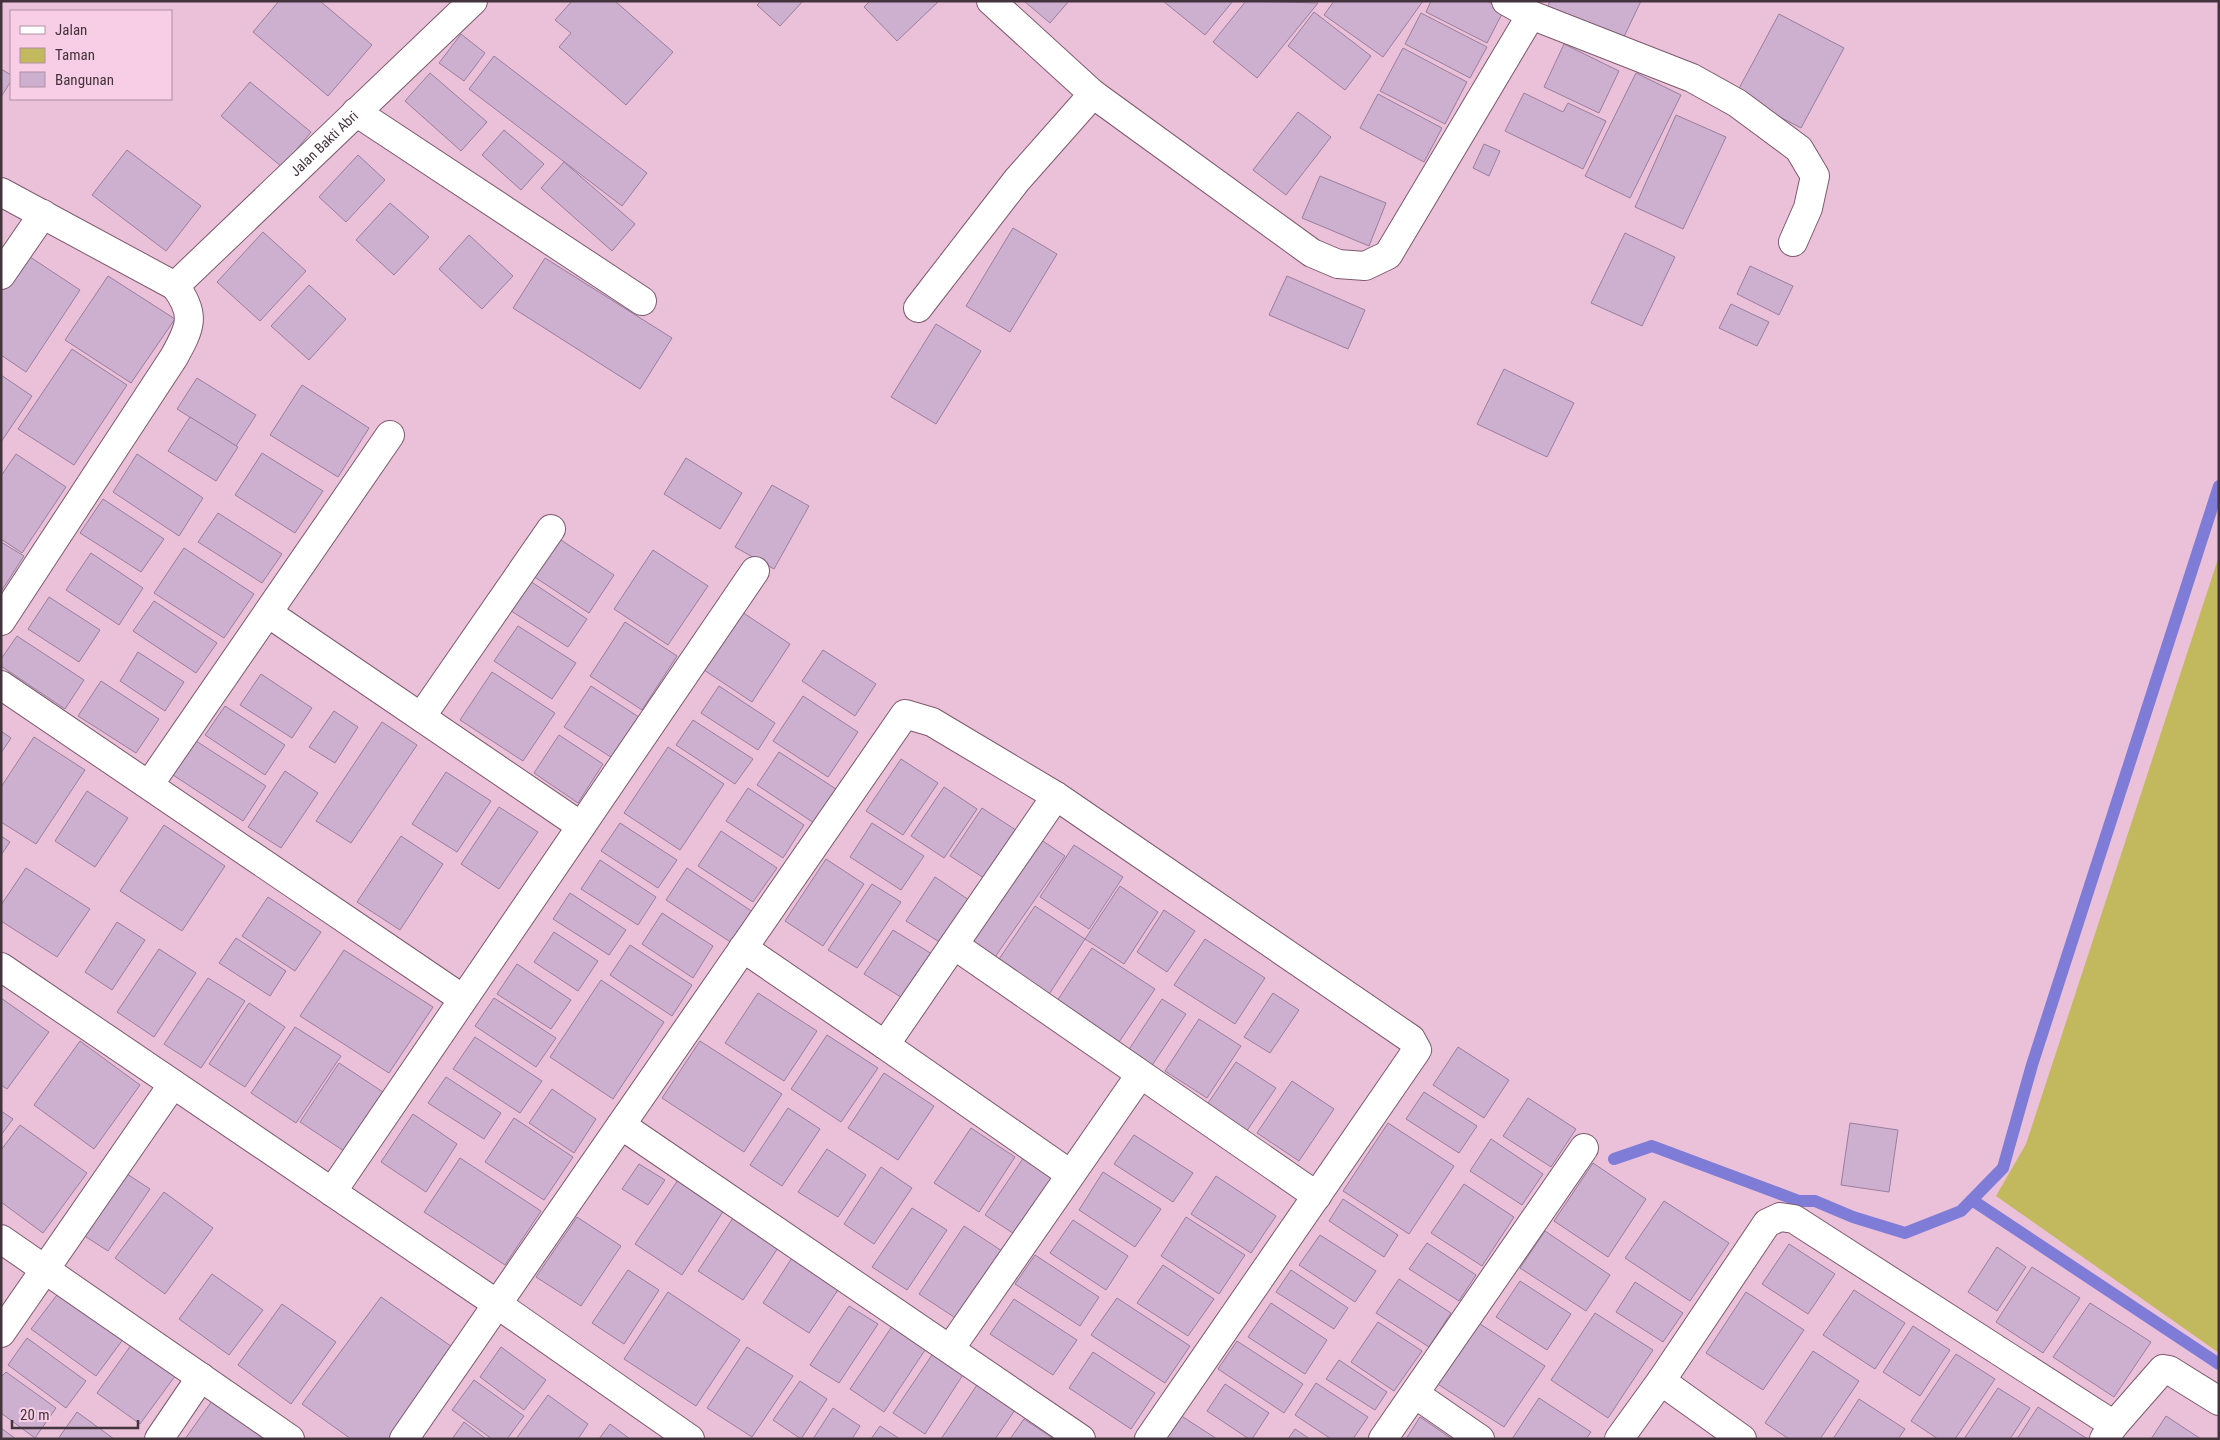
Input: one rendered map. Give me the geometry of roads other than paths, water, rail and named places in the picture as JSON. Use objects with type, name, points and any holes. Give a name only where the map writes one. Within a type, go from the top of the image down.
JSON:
[{"type":"street","name":"Jalan Bakti Abri","points":[[175,286],[473,1]]},
{"type":"street","points":[[991,1],[1094,94],[1312,253],[1338,264],[1365,266],[1388,255],[1531,15]]},
{"type":"street","points":[[1506,1],[1531,15],[1692,78],[1737,103],[1799,149],[1815,176],[1808,208],[1793,242]]},
{"type":"street","points":[[918,308],[1017,180],[1094,94]]},
{"type":"street","points":[[356,112],[642,301]]},
{"type":"street","points":[[1,192],[175,286],[187,301],[189,316],[187,333],[174,357],[1,620]]},
{"type":"street","points":[[1,275],[44,214]]},
{"type":"street","points":[[149,785],[390,435]]},
{"type":"street","points":[[421,717],[551,529]]},
{"type":"street","points":[[332,1192],[755,571]]},
{"type":"street","points":[[268,613],[581,826]]},
{"type":"street","points":[[1,684],[463,999]]},
{"type":"street","points":[[404,1439],[905,714],[932,722],[1056,796],[1411,1039],[1418,1050],[1149,1439]]},
{"type":"street","points":[[885,1045],[1056,796]]},
{"type":"street","points":[[954,945],[1317,1196]]},
{"type":"street","points":[[743,948],[1070,1174]]},
{"type":"street","points":[[1,967],[497,1304],[690,1439]]},
{"type":"street","points":[[950,1349],[1140,1075]]},
{"type":"street","points":[[1,1333],[173,1084]]},
{"type":"street","points":[[621,1125],[1081,1439]]},
{"type":"street","points":[[1383,1439],[1584,1148]]},
{"type":"street","points":[[1619,1439],[1661,1381],[1767,1223],[1780,1217],[1794,1219],[2109,1432],[2163,1370],[2169,1370],[2219,1401]]},
{"type":"street","points":[[1,1239],[290,1439]]},
{"type":"street","points":[[159,1439],[201,1377]]},
{"type":"street","points":[[1661,1381],[1742,1439]]},
{"type":"street","points":[[1415,1394],[1480,1439]]},
{"type":"waterway","points":[[1614,1159],[1652,1146],[1799,1201],[1815,1201],[1853,1217],[1905,1233],[1961,1211],[2003,1168],[2032,1065],[2219,486]]},
{"type":"waterway","points":[[1972,1200],[2219,1364]]}]
